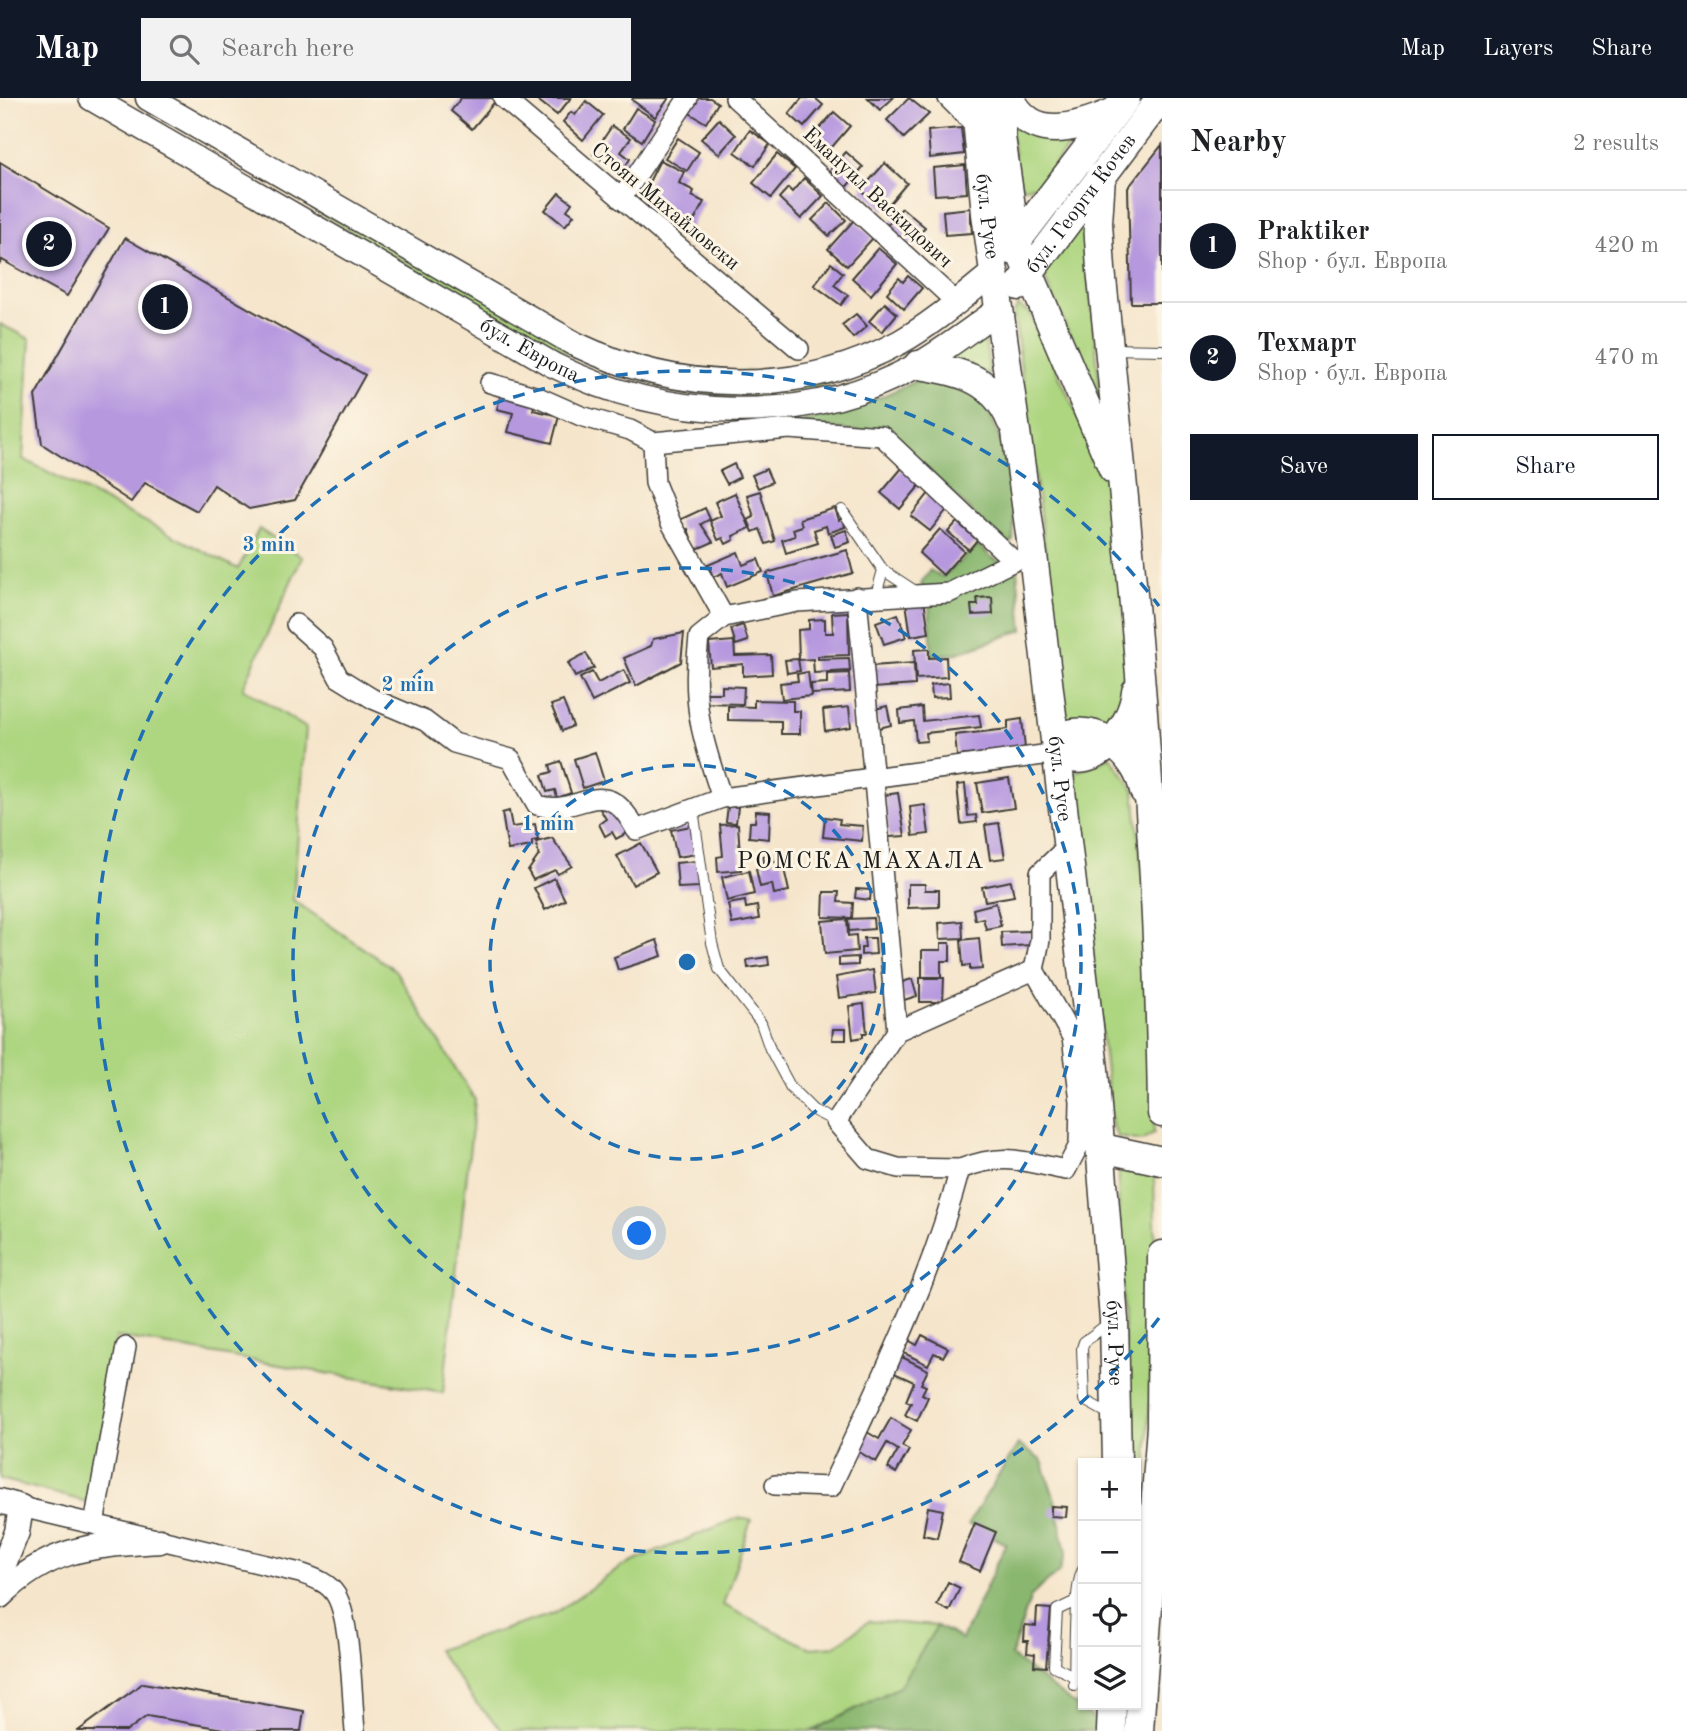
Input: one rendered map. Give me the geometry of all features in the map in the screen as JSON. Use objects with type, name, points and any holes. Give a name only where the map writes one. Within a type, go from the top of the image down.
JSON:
[{"type":"main road","name":"бул. Русе","points":[[1001,98],[1001,137],[1016,242],[1108,458],[1124,505]]},
{"type":"main road","points":[[1010,98],[1027,119],[1060,129],[1077,128],[1120,105]]},
{"type":"main road","name":"бул. Георги Кочев","points":[[1000,309],[1161,98]]},
{"type":"main road","name":"бул. Георги Кочев","points":[[994,272],[1120,105]]},
{"type":"main road","name":"бул. Русе","points":[[976,112],[1016,434],[1024,558],[1058,753],[1102,1148],[1114,1320],[1116,1458]]},
{"type":"main road","name":"бул. Русе","points":[[1101,176],[1098,223],[1139,653],[1152,828],[1162,1113]]},
{"type":"main road","points":[[918,365],[961,373],[986,385],[1005,405],[1016,434]]},
{"type":"main road","points":[[1112,742],[1133,710],[1139,653]]},
{"type":"main road","points":[[1058,753],[1065,737],[1073,733],[1090,734],[1112,742],[1140,776],[1152,828]]},
{"type":"main road","points":[[1102,1148],[1162,1161]]},
{"type":"main road","points":[[1139,1731],[1161,1426],[1162,1255]]},
{"type":"main road","points":[[1111,1731],[1112,1710]]},
{"type":"street","name":"бул. Европа","points":[[91,98],[553,365],[608,389],[681,407],[759,409],[852,393],[918,365],[1000,309]]},
{"type":"street","name":"бул. Европа","points":[[148,98],[575,344],[651,373],[680,380],[779,380],[822,372],[861,360],[898,343],[994,272]]},
{"type":"street","name":"Стоян Михайловски","points":[[503,98],[799,348]]},
{"type":"street","points":[[621,199],[688,98]]},
{"type":"street","name":"Емануил Васкидович","points":[[736,98],[956,302]]},
{"type":"street","points":[[948,98],[976,112]]},
{"type":"street","points":[[490,383],[538,397],[581,416],[630,429],[653,442],[789,429],[883,436],[1024,558],[949,593],[797,602],[724,617],[699,637],[694,677],[697,715],[722,797]]},
{"type":"street","points":[[653,442],[655,483],[671,523],[724,617]]},
{"type":"street","points":[[867,596],[873,779],[897,1031]]},
{"type":"street","points":[[296,624],[323,648],[339,678],[373,699],[425,721],[454,743],[511,759],[537,805],[548,808],[590,799],[608,800],[625,809],[636,830],[722,797],[1058,753]]},
{"type":"street","points":[[1034,970],[897,1031],[836,1122],[868,1159],[898,1168],[960,1169],[986,1159],[1005,1157],[1066,1170],[1079,1145],[1080,1101],[1072,1037],[1034,970],[1040,940],[1040,873],[1069,845]]},
{"type":"street","points":[[775,1485],[831,1487],[902,1331],[947,1218],[960,1169]]},
{"type":"street","points":[[94,1524],[126,1346]]},
{"type":"street","points":[[0,1574],[17,1532],[11,1504],[300,1573],[323,1581],[337,1596],[344,1622],[355,1731]]},
{"type":"street","points":[[0,1596],[25,1572],[74,1550],[160,1541]]},
{"type":"lane","points":[[1109,348],[1162,350]]},
{"type":"lane","points":[[842,510],[883,570],[921,594]]},
{"type":"lane","points":[[867,596],[883,570]]},
{"type":"lane","points":[[693,809],[712,943],[719,969],[761,1023],[770,1049],[791,1088],[813,1110],[836,1122]]},
{"type":"lane","points":[[1078,1600],[1074,1681],[1054,1666],[1058,1610],[1078,1600]]},
{"type":"green space","points":[[1010,121],[1074,138],[1039,186],[1023,187],[1017,178]]},
{"type":"green space","points":[[314,206],[628,370],[862,373],[799,391],[744,395],[699,393],[614,372],[573,355],[494,315],[312,209]]},
{"type":"green space","points":[[1081,223],[1084,225],[1102,412],[1045,279],[1044,271]]},
{"type":"green space","points":[[1018,306],[1030,313],[1102,468],[1121,536],[1127,695],[1114,729],[1067,721],[1014,313]]},
{"type":"green space","points":[[0,324],[30,339],[23,459],[238,569],[259,529],[302,557],[243,688],[306,728],[293,900],[395,970],[475,1100],[443,1393],[116,1337],[95,1504],[0,1479]]},
{"type":"green space","points":[[984,333],[990,374],[943,359]]},
{"type":"green space","points":[[920,379],[960,387],[980,400],[988,412],[1002,448],[1011,489],[1013,541],[1006,545],[891,434],[792,425],[881,397]]},
{"type":"green space","points":[[979,545],[991,557],[1017,570],[1023,630],[954,654],[932,655],[929,602],[921,583],[930,570],[942,577]]},
{"type":"green space","points":[[1110,757],[1134,790],[1147,920],[1154,1133],[1142,1141],[1118,1137],[1112,1125],[1072,774]]},
{"type":"green space","points":[[1124,1163],[1154,1172],[1156,1271],[1141,1596],[1141,1458],[1130,1458],[1119,1172]]},
{"type":"green space","points":[[1018,1444],[1042,1461],[1055,1500],[1066,1553],[1060,1571],[1031,1596],[1011,1656],[1078,1707],[1078,1710],[1099,1723],[1099,1731],[812,1731],[899,1687],[937,1626],[962,1639],[1006,1544],[968,1524]]},
{"type":"green space","points":[[737,1518],[751,1520],[723,1605],[810,1648],[835,1646],[869,1621],[937,1626],[899,1687],[812,1731],[503,1731],[476,1703],[437,1650],[553,1614],[623,1566]]},
{"type":"building","points":[[461,98],[498,98],[472,129],[451,111]]},
{"type":"building","points":[[535,98],[571,98],[557,115]]},
{"type":"building","points":[[669,98],[655,117],[632,100]]},
{"type":"building","points":[[694,98],[710,98],[718,103],[706,123],[686,111]]},
{"type":"building","points":[[802,98],[815,98],[823,105],[804,127],[789,114]]},
{"type":"building","points":[[868,98],[893,98],[880,110]]},
{"type":"building","points":[[909,98],[929,114],[904,138],[887,120]]},
{"type":"building","points":[[586,101],[603,115],[583,140],[563,122],[571,112],[575,115]]},
{"type":"building","points":[[636,108],[655,120],[642,141],[623,129]]},
{"type":"building","points":[[834,112],[850,126],[826,154],[810,140]]},
{"type":"building","points":[[719,119],[736,135],[719,154],[701,139]]},
{"type":"building","points":[[612,126],[631,138],[621,152],[630,159],[621,173],[593,154]]},
{"type":"building","points":[[961,128],[964,154],[930,158],[928,131]]},
{"type":"building","points":[[750,130],[770,144],[755,166],[735,152]]},
{"type":"building","points":[[678,138],[699,152],[687,171],[665,158]]},
{"type":"building","points":[[1162,145],[1162,303],[1131,303],[1128,188]]},
{"type":"building","points":[[846,152],[863,167],[844,190],[826,175]]},
{"type":"building","points":[[777,154],[795,169],[771,198],[753,183]]},
{"type":"building","points":[[660,160],[684,172],[679,183],[694,191],[692,196],[704,202],[688,232],[668,222],[671,215],[649,204],[646,211],[637,206]]},
{"type":"building","points":[[0,162],[109,228],[67,296],[2,260],[0,264]]},
{"type":"building","points":[[885,163],[907,183],[884,210],[861,190]]},
{"type":"building","points":[[965,165],[967,193],[935,195],[933,168]]},
{"type":"building","points":[[804,178],[823,196],[801,219],[779,198],[788,188],[792,192]]},
{"type":"building","points":[[559,193],[572,203],[567,210],[574,215],[565,226],[545,210]]},
{"type":"building","points":[[829,203],[846,220],[829,236],[812,220]]},
{"type":"building","points":[[902,208],[925,227],[907,248],[884,229]]},
{"type":"building","points":[[970,208],[972,233],[945,235],[943,211]]},
{"type":"building","points":[[854,220],[873,238],[847,266],[828,249]]},
{"type":"building","points":[[125,238],[365,375],[295,500],[249,509],[214,485],[197,511],[145,483],[131,502],[42,444],[35,396]]},
{"type":"building","points":[[878,248],[897,264],[871,295],[852,278]]},
{"type":"building","points":[[831,263],[843,273],[834,285],[848,295],[841,305],[814,285]]},
{"type":"building","points":[[908,276],[922,288],[904,309],[887,293],[899,278],[903,282]]},
{"type":"building","points":[[885,303],[897,314],[882,332],[869,321]]},
{"type":"building","points":[[856,314],[867,326],[853,338],[842,325]]},
{"type":"building","points":[[502,390],[536,399],[533,410],[559,416],[552,443],[508,432],[513,413],[497,409]]},
{"type":"building","points":[[734,464],[740,477],[727,484],[720,471]]},
{"type":"building","points":[[902,468],[921,484],[900,509],[881,493]]},
{"type":"building","points":[[766,469],[772,482],[758,488],[752,475]]},
{"type":"building","points":[[760,491],[775,541],[766,544],[760,529],[753,532],[748,520],[754,517],[747,495]]},
{"type":"building","points":[[930,492],[949,507],[930,531],[911,516]]},
{"type":"building","points":[[735,493],[750,528],[733,536],[734,540],[726,544],[723,538],[718,540],[710,521],[721,516],[715,502]]},
{"type":"building","points":[[705,508],[710,519],[701,524],[713,542],[695,550],[688,529],[682,532],[677,521]]},
{"type":"building","points":[[835,508],[839,520],[843,518],[845,527],[828,533],[826,526],[814,530],[818,543],[786,553],[782,540],[795,536],[793,529],[802,526],[800,519]]},
{"type":"building","points":[[957,522],[977,540],[969,550],[948,532]]},
{"type":"building","points":[[940,529],[964,551],[943,575],[919,553]]},
{"type":"building","points":[[846,530],[850,542],[835,547],[831,535]]},
{"type":"building","points":[[847,550],[853,573],[773,596],[767,573]]},
{"type":"building","points":[[738,552],[743,565],[758,559],[763,572],[727,587],[722,573],[713,577],[708,565]]},
{"type":"building","points":[[992,597],[993,614],[972,615],[971,605],[978,605],[977,598]]},
{"type":"building","points":[[924,600],[929,633],[911,636],[906,603]]},
{"type":"building","points":[[848,612],[849,655],[818,656],[818,659],[849,658],[850,671],[814,673],[813,659],[799,660],[798,630],[809,629],[809,620],[825,619],[825,633],[833,633],[832,613]]},
{"type":"building","points":[[898,614],[906,637],[884,644],[876,622]]},
{"type":"building","points":[[743,625],[748,641],[736,645],[731,629]]},
{"type":"building","points":[[684,633],[681,662],[636,686],[624,658],[651,646],[653,639]]},
{"type":"building","points":[[734,641],[735,656],[771,655],[772,674],[743,676],[743,664],[711,667],[709,643]]},
{"type":"building","points":[[929,649],[929,658],[946,657],[947,677],[916,679],[914,650]]},
{"type":"building","points":[[586,653],[594,668],[575,677],[568,663]]},
{"type":"building","points":[[798,659],[800,671],[787,673],[785,660]]},
{"type":"building","points":[[914,663],[915,685],[873,688],[872,666]]},
{"type":"building","points":[[624,670],[630,683],[592,702],[580,678],[592,672],[598,683]]},
{"type":"building","points":[[808,672],[811,696],[782,699],[780,683],[798,681],[797,674]]},
{"type":"building","points":[[849,673],[850,692],[812,694],[811,684],[827,683],[827,674]]},
{"type":"building","points":[[949,683],[950,697],[932,698],[931,685]]},
{"type":"building","points":[[722,686],[744,687],[743,704],[704,703],[704,693],[722,693]]},
{"type":"building","points":[[754,700],[793,701],[793,711],[800,711],[800,734],[781,734],[781,721],[728,720],[728,706],[754,707]]},
{"type":"building","points":[[563,701],[573,726],[562,731],[551,705]]},
{"type":"building","points":[[887,706],[891,725],[879,728],[875,709]]},
{"type":"building","points":[[849,707],[851,727],[825,731],[823,710]]},
{"type":"building","points":[[922,707],[923,721],[979,715],[981,727],[926,733],[927,741],[916,742],[914,721],[900,723],[899,710]]},
{"type":"building","points":[[1022,719],[1025,749],[957,756],[955,735],[1008,729],[1008,721]]},
{"type":"building","points":[[595,752],[604,781],[583,788],[574,759]]},
{"type":"building","points":[[561,761],[571,793],[557,798],[555,790],[547,792],[542,775],[552,772],[550,765]]},
{"type":"building","points":[[1009,778],[1014,808],[982,813],[977,783]]},
{"type":"building","points":[[965,784],[968,816],[976,815],[977,822],[961,824],[957,785]]},
{"type":"building","points":[[898,793],[905,836],[889,837],[884,795]]},
{"type":"building","points":[[609,801],[627,833],[616,839],[612,832],[605,836],[599,824],[606,819],[599,807]]},
{"type":"building","points":[[925,805],[929,834],[913,836],[910,807]]},
{"type":"building","points":[[728,806],[738,807],[736,823],[726,822]]},
{"type":"building","points":[[509,811],[512,827],[535,824],[538,840],[532,841],[532,846],[508,850],[502,813]]},
{"type":"building","points":[[756,811],[770,812],[769,839],[749,837],[750,822],[755,822]]},
{"type":"building","points":[[825,817],[840,819],[839,824],[863,826],[862,841],[823,837]]},
{"type":"building","points":[[999,823],[1005,858],[990,860],[985,825]]},
{"type":"building","points":[[738,824],[741,870],[718,872],[717,857],[723,856],[720,825]]},
{"type":"building","points":[[691,826],[697,854],[677,857],[671,830]]},
{"type":"building","points":[[552,838],[572,866],[558,874],[555,870],[533,880],[528,871],[539,855],[536,842]]},
{"type":"building","points":[[641,843],[657,872],[633,885],[617,856]]},
{"type":"building","points":[[772,854],[774,862],[782,860],[789,891],[774,894],[772,884],[760,887],[756,869],[765,867],[763,856]]},
{"type":"building","points":[[697,861],[699,887],[678,888],[676,863]]},
{"type":"building","points":[[749,871],[754,894],[727,901],[722,877]]},
{"type":"building","points":[[554,878],[565,900],[545,910],[534,888]]},
{"type":"building","points":[[1011,881],[1014,896],[985,901],[982,887]]},
{"type":"building","points":[[908,884],[925,884],[925,890],[939,890],[939,907],[908,908]]},
{"type":"building","points":[[856,889],[871,890],[870,900],[855,898]]},
{"type":"building","points":[[824,892],[839,892],[838,902],[853,903],[852,918],[823,917]]},
{"type":"building","points":[[745,901],[746,908],[757,906],[759,919],[732,924],[728,904]]},
{"type":"building","points":[[996,903],[1001,926],[986,929],[983,918],[975,920],[973,909]]},
{"type":"building","points":[[873,918],[874,929],[849,931],[848,919]]},
{"type":"building","points":[[847,919],[848,936],[856,935],[857,951],[825,954],[822,921]]},
{"type":"building","points":[[962,921],[963,938],[940,939],[939,923]]},
{"type":"building","points":[[1031,931],[1031,945],[1002,947],[1001,932]]},
{"type":"building","points":[[864,938],[875,938],[876,954],[861,955],[861,948],[865,948]]},
{"type":"building","points":[[979,938],[982,969],[970,970],[970,965],[963,966],[961,940]]},
{"type":"building","points":[[657,940],[662,956],[618,970],[614,957]]},
{"type":"building","points":[[941,943],[950,943],[950,961],[941,961],[941,977],[922,977],[922,950],[941,950]]},
{"type":"building","points":[[768,957],[769,965],[748,968],[747,960]]},
{"type":"building","points":[[858,957],[858,965],[839,966],[839,958]]},
{"type":"building","points":[[873,970],[876,993],[839,998],[836,977]]},
{"type":"building","points":[[920,978],[944,978],[943,1002],[920,1002]]},
{"type":"building","points":[[912,979],[917,996],[904,1000],[899,983]]},
{"type":"building","points":[[864,1004],[867,1033],[863,1033],[863,1037],[853,1039],[849,1006]]},
{"type":"building","points":[[833,1029],[846,1029],[846,1040],[832,1040]]},
{"type":"building","points":[[922,1335],[948,1348],[943,1357],[934,1353],[928,1365],[902,1352],[908,1340],[917,1345]]},
{"type":"building","points":[[900,1356],[928,1370],[921,1384],[926,1386],[922,1394],[928,1397],[917,1421],[905,1415],[911,1403],[906,1401],[914,1382],[892,1372]]},
{"type":"building","points":[[891,1418],[911,1430],[902,1446],[909,1450],[896,1473],[888,1468],[898,1450],[887,1443],[876,1462],[856,1450],[867,1432],[879,1439]]},
{"type":"building","points":[[1051,1506],[1067,1507],[1066,1517],[1051,1516]]},
{"type":"building","points":[[928,1507],[943,1510],[937,1538],[923,1535]]},
{"type":"building","points":[[975,1523],[996,1532],[980,1571],[959,1562]]},
{"type":"building","points":[[948,1582],[960,1588],[949,1611],[937,1605]]},
{"type":"building","points":[[1037,1608],[1051,1609],[1046,1667],[1034,1666],[1035,1654],[1027,1653],[1028,1641],[1024,1641],[1025,1625],[1036,1626]]},
{"type":"building","points":[[143,1683],[304,1711],[301,1731],[235,1731],[147,1716],[127,1731],[78,1731]]},
{"type":"place","name":"Техмарт","points":[[49,244]]},
{"type":"place","name":"Praktiker","points":[[165,307]]},
{"type":"district","name":"РОМСКА МАХАЛА","points":[[861,862]]}]
